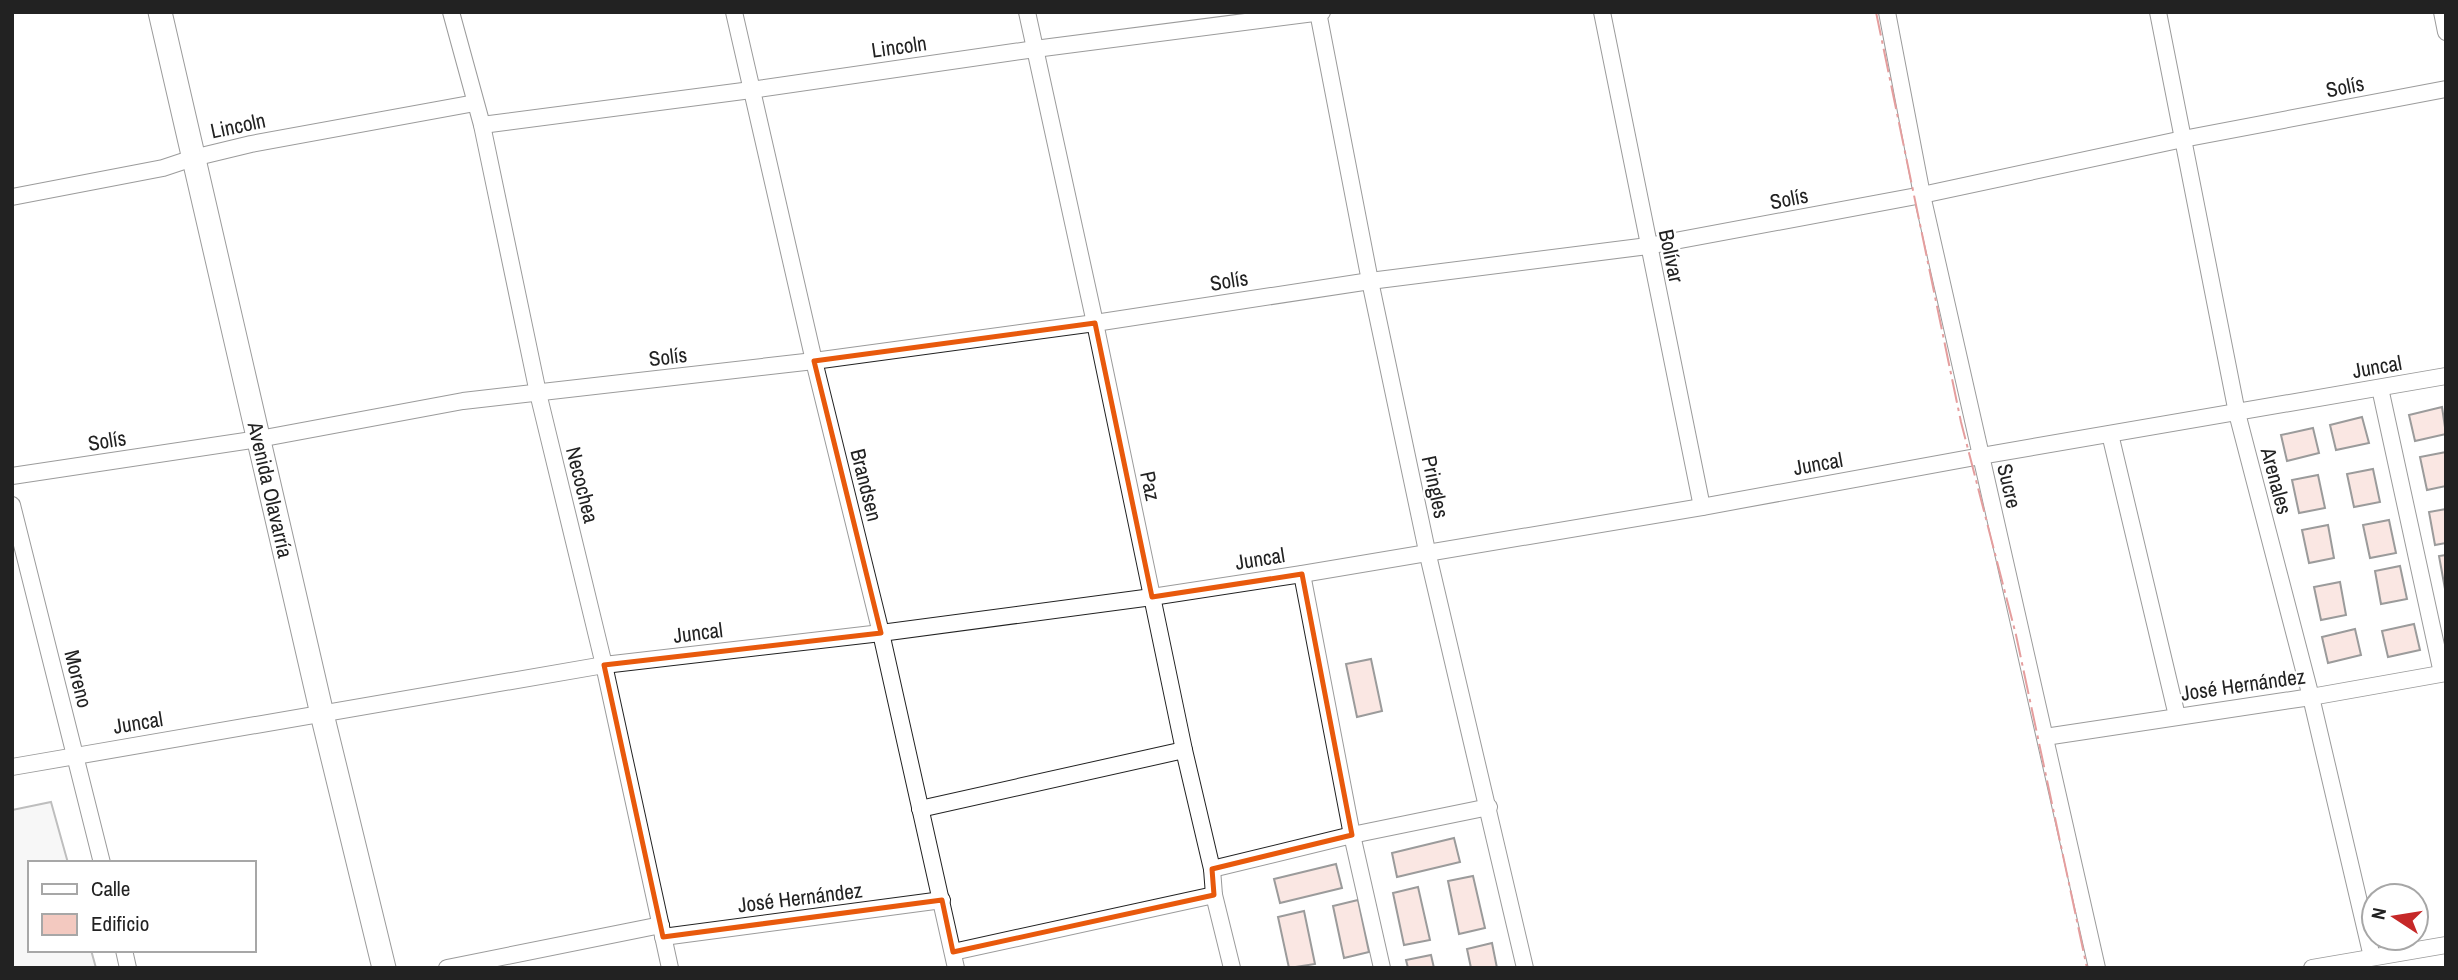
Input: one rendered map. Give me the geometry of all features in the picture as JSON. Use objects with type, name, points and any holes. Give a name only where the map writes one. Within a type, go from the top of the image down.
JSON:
[{"type":"main road","name":"Avenida Olavarría","points":[[160,12],[321,714],[384,968]]},
{"type":"street","name":"Necochea","points":[[451,12],[482,125],[538,393],[604,665],[670,968]]},
{"type":"street","name":"Brandsen","points":[[734,12],[814,361],[881,633],[954,960]]},
{"type":"street","name":"Paz","points":[[1027,12],[1096,323],[1184,750],[1212,869],[1214,895],[1232,968]]},
{"type":"street","name":"Lincoln","points":[[482,125],[751,90],[1035,48],[1319,12]]},
{"type":"street","name":"Pringles","points":[[1319,12],[1370,281],[1427,551],[1525,968]]},
{"type":"street","name":"Bolívar","points":[[1602,12],[1702,507]]},
{"type":"street","name":"Sucre","points":[[1887,12],[1922,195],[2096,968]]},
{"type":"street","name":"Arenales","points":[[2158,12],[2237,413],[2311,697],[2372,957]]},
{"type":"street","points":[[2442,12],[2446,32]]},
{"type":"street","name":"Solís","points":[[12,477],[259,439],[463,401],[814,361],[1096,323],[1370,281],[1648,246],[1922,195],[2182,139],[2446,89]]},
{"type":"street","name":"Lincoln","points":[[12,197],[163,168],[251,144],[475,103]]},
{"type":"street","name":"Juncal","points":[[12,767],[604,665],[881,633],[1302,574],[1702,507],[2446,376]]},
{"type":"street","points":[[2380,388],[2444,673]]},
{"type":"street","points":[[2110,434],[2177,716]]},
{"type":"street","name":"Moreno","points":[[12,505],[102,861]]},
{"type":"street","points":[[1302,574],[1352,835],[1382,968]]},
{"type":"street","name":"José Hernández","points":[[2045,737],[2311,697],[2444,673]]},
{"type":"street","points":[[920,809],[1184,750]]},
{"type":"street","points":[[1212,869],[1352,835],[1489,807]]},
{"type":"street","points":[[954,960],[1214,895]]},
{"type":"street","name":"José Hernández","points":[[447,968],[662,931],[942,900]]},
{"type":"street","points":[[2312,968],[2446,945]]},
{"type":"highlighted area","points":[[1095,323],[1152,597],[1302,574],[1352,835],[1212,869],[1214,895],[953,952],[942,900],[663,937],[604,665],[881,633],[814,361]]},
{"type":"shaded area","points":[[51,802],[67,861],[28,861],[28,952],[92,952],[96,968],[12,968],[12,810]]},
{"type":"building","points":[[2442,407],[2446,434],[2415,441],[2409,415]]},
{"type":"building","points":[[2362,417],[2369,443],[2336,450],[2330,425]]},
{"type":"building","points":[[2313,428],[2319,453],[2287,461],[2281,435]]},
{"type":"building","points":[[2446,452],[2446,486],[2427,490],[2420,457]]},
{"type":"building","points":[[2373,469],[2380,502],[2354,507],[2347,474]]},
{"type":"building","points":[[2318,475],[2325,508],[2299,513],[2292,480]]},
{"type":"building","points":[[2446,509],[2446,543],[2435,545],[2429,512]]},
{"type":"building","points":[[2389,520],[2396,553],[2370,558],[2363,525]]},
{"type":"building","points":[[2328,525],[2334,558],[2309,563],[2302,530]]},
{"type":"building","points":[[2446,555],[2446,589],[2445,589],[2439,556]]},
{"type":"building","points":[[2400,566],[2407,599],[2381,604],[2375,571]]},
{"type":"building","points":[[2340,582],[2346,615],[2321,620],[2314,587]]},
{"type":"building","points":[[2414,624],[2420,650],[2388,657],[2382,631]]},
{"type":"building","points":[[2355,629],[2361,655],[2328,663],[2322,637]]},
{"type":"building","points":[[1371,659],[1382,711],[1357,717],[1346,664]]},
{"type":"building","points":[[1454,838],[1460,862],[1397,877],[1392,853]]},
{"type":"building","points":[[1336,864],[1342,888],[1280,903],[1274,879]]},
{"type":"building","points":[[1473,876],[1485,928],[1459,934],[1448,881]]},
{"type":"building","points":[[1418,887],[1430,940],[1404,945],[1393,893]]},
{"type":"building","points":[[1358,900],[1369,952],[1344,958],[1333,906]]},
{"type":"building","points":[[1304,911],[1315,964],[1289,968],[1278,917]]},
{"type":"building","points":[[1492,943],[1497,968],[1471,968],[1467,949]]},
{"type":"building","points":[[1431,955],[1434,968],[1408,968],[1406,960]]},
{"type":"power","points":[[1876,12],[1961,422],[2016,635],[2087,968]]}]
